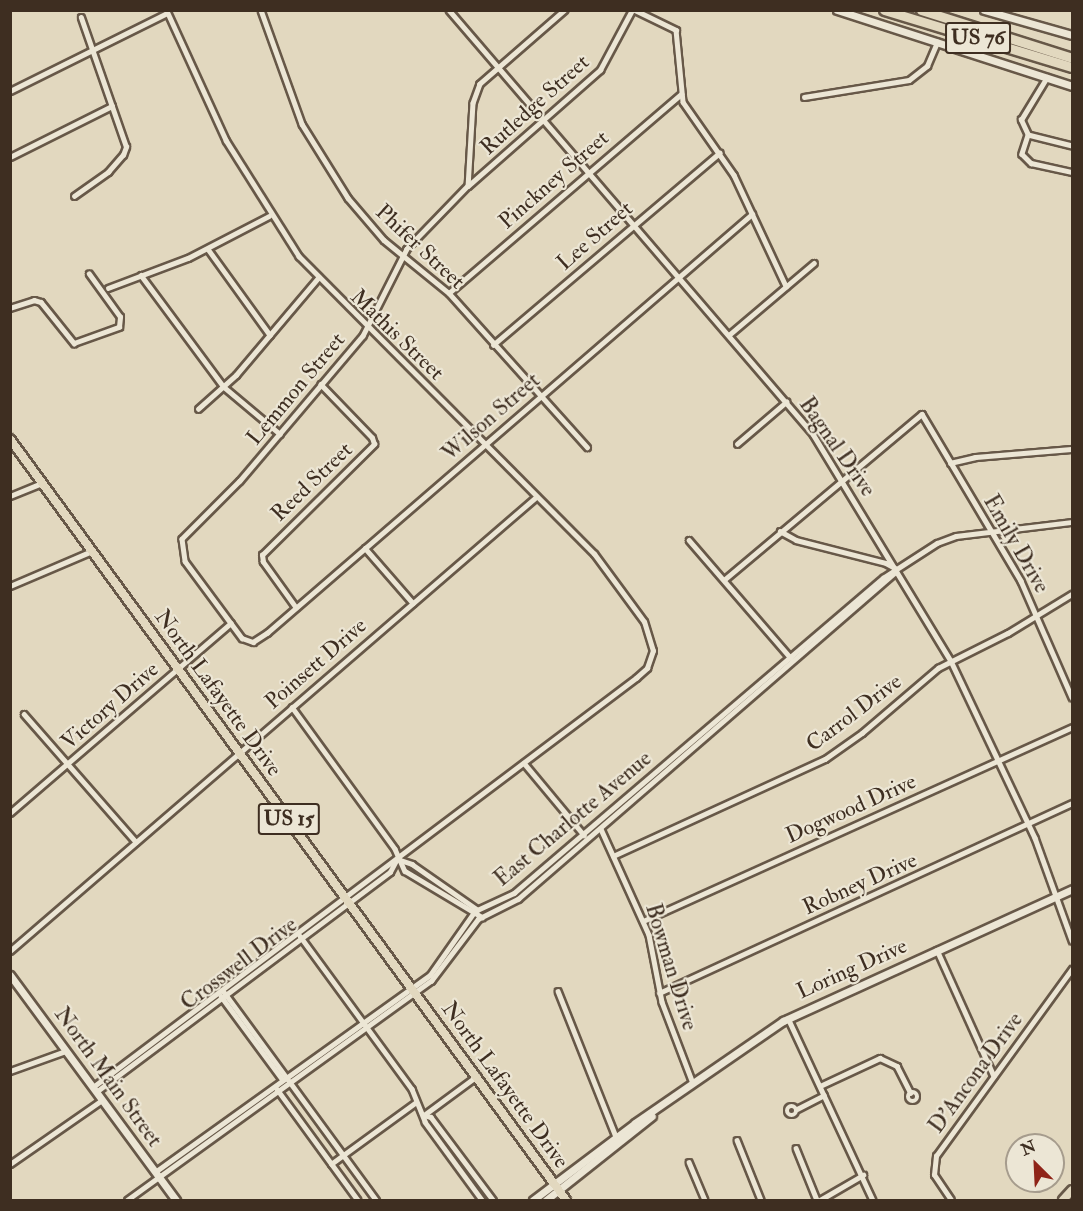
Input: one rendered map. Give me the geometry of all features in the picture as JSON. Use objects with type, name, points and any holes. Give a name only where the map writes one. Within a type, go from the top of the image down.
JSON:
[{"type":"highway","name":"US 76","points":[[884,10],[1072,67]]},
{"type":"highway","name":"US 76","points":[[921,10],[1072,58]]},
{"type":"main road","name":"North Lafayette Drive","points":[[10,439],[566,1200]]},
{"type":"main road","points":[[1063,1200],[1072,1190]]},
{"type":"street","name":"Phifer Street","points":[[261,10],[292,102],[318,155],[366,222],[448,293],[539,397],[587,447]]},
{"type":"street","name":"Bagnal Drive","points":[[449,10],[813,434],[951,661],[1029,825],[1072,940]]},
{"type":"street","points":[[468,186],[474,99],[480,84],[565,10]]},
{"type":"street","points":[[634,10],[676,30],[681,94],[700,129],[719,153],[752,214],[786,286]]},
{"type":"street","name":"Rutledge Street","points":[[468,186],[600,70],[634,10]]},
{"type":"street","points":[[837,10],[1072,86]]},
{"type":"street","points":[[984,10],[1072,33]]},
{"type":"street","points":[[10,91],[166,12]]},
{"type":"street","name":"Mathis Street","points":[[166,12],[210,112],[269,216],[317,279],[368,327],[535,498],[603,564],[644,622],[653,647]]},
{"type":"street","points":[[74,196],[98,180],[123,155],[126,144],[81,18]]},
{"type":"street","points":[[804,97],[909,80],[927,66],[937,42]]},
{"type":"street","points":[[1047,77],[1022,120],[1028,135],[1022,154],[1025,160],[1054,171],[1072,172]]},
{"type":"street","name":"Pinckney Street","points":[[448,293],[681,94]]},
{"type":"street","points":[[10,157],[112,106]]},
{"type":"street","points":[[1028,135],[1072,146]]},
{"type":"street","name":"Lee Street","points":[[494,345],[719,153]]},
{"type":"street","name":"Lemmon Street","points":[[231,623],[184,561],[180,547],[185,533],[235,486],[321,385],[368,327],[403,255],[468,186]]},
{"type":"street","name":"Wilson Street","points":[[231,623],[250,642],[258,639],[752,214]]},
{"type":"street","points":[[108,288],[208,249],[269,216]]},
{"type":"street","points":[[208,249],[270,334]]},
{"type":"street","points":[[729,335],[814,262]]},
{"type":"street","points":[[10,308],[34,300],[41,302],[74,343],[119,327],[120,317],[89,274]]},
{"type":"street","points":[[141,275],[224,387],[280,434]]},
{"type":"street","points":[[198,409],[224,387],[317,279]]},
{"type":"street","name":"Reed Street","points":[[296,608],[265,566],[262,555],[374,444],[372,438],[321,385]]},
{"type":"street","points":[[737,444],[786,402]]},
{"type":"street","name":"Emily Drive","points":[[841,479],[920,414],[1038,615],[1072,697]]},
{"type":"street","points":[[950,462],[975,457],[1072,449]]},
{"type":"street","points":[[724,580],[841,479]]},
{"type":"street","points":[[10,496],[43,483]]},
{"type":"street","name":"Poinsett Drive","points":[[10,951],[535,498]]},
{"type":"street","name":"East Charlotte Avenue","points":[[414,990],[435,969],[476,911],[509,897],[878,581],[941,541],[989,530],[1072,522]]},
{"type":"street","points":[[780,531],[796,540],[886,563],[897,570]]},
{"type":"street","points":[[689,540],[790,657]]},
{"type":"street","points":[[365,548],[412,603]]},
{"type":"street","points":[[10,586],[92,551]]},
{"type":"street","name":"East Charlotte Avenue","points":[[127,1200],[157,1174],[286,1079],[441,972],[469,929],[482,917],[513,903],[881,588],[897,570]]},
{"type":"street","name":"Carrol Drive","points":[[613,856],[825,759],[951,661],[1038,615],[1072,594]]},
{"type":"street","name":"Victory Drive","points":[[10,813],[231,623]]},
{"type":"street","name":"Crosswell Drive","points":[[95,1090],[301,938],[397,859],[644,672],[653,647]]},
{"type":"street","points":[[1066,678],[1072,676]]},
{"type":"street","points":[[292,707],[395,849],[397,859],[405,871],[476,911]]},
{"type":"street","points":[[24,714],[136,842]]},
{"type":"street","name":"Dogwood Drive","points":[[643,921],[1072,727]]},
{"type":"street","points":[[524,763],[588,840]]},
{"type":"street","name":"Robney Drive","points":[[659,993],[1072,804]]},
{"type":"street","name":"Bowman Drive","points":[[601,829],[643,921],[652,947],[659,993],[693,1083]]},
{"type":"street","points":[[397,859],[412,864],[482,917]]},
{"type":"street","name":"Crosswell Drive","points":[[95,1090],[221,989],[297,932],[393,870],[397,859]]},
{"type":"street","name":"Loring Drive","points":[[532,1200],[557,1187],[693,1083],[788,1018],[1072,889]]},
{"type":"street","points":[[297,932],[415,1094],[415,1103],[424,1114],[431,1117],[493,1200]]},
{"type":"street","points":[[937,950],[994,1076]]},
{"type":"street","name":"D'Ancona Drive","points":[[951,1200],[936,1182],[933,1165],[1072,969]]},
{"type":"street","name":"North Main Street","points":[[12,979],[176,1200]]},
{"type":"street","points":[[221,989],[286,1079]]},
{"type":"street","points":[[221,989],[221,997],[286,1079],[376,1200]]},
{"type":"street","points":[[558,991],[617,1141]]},
{"type":"street","points":[[788,1018],[873,1200]]},
{"type":"street","points":[[10,1071],[66,1051]]},
{"type":"street","points":[[820,1086],[880,1058],[897,1066],[911,1092]]},
{"type":"street","points":[[424,1114],[477,1076]]},
{"type":"street","points":[[276,1087],[358,1200]]},
{"type":"street","points":[[797,1109],[824,1095]]},
{"type":"street","points":[[10,1164],[102,1100]]},
{"type":"street","points":[[331,1164],[415,1103]]},
{"type":"street","points":[[424,1114],[425,1122],[482,1200]]},
{"type":"street","points":[[737,1140],[761,1200]]},
{"type":"street","points":[[796,1148],[819,1200],[863,1175]]},
{"type":"street","points":[[689,1162],[705,1200]]},
{"type":"street","name":"Loring Drive","points":[[546,1200],[557,1187]]}]
